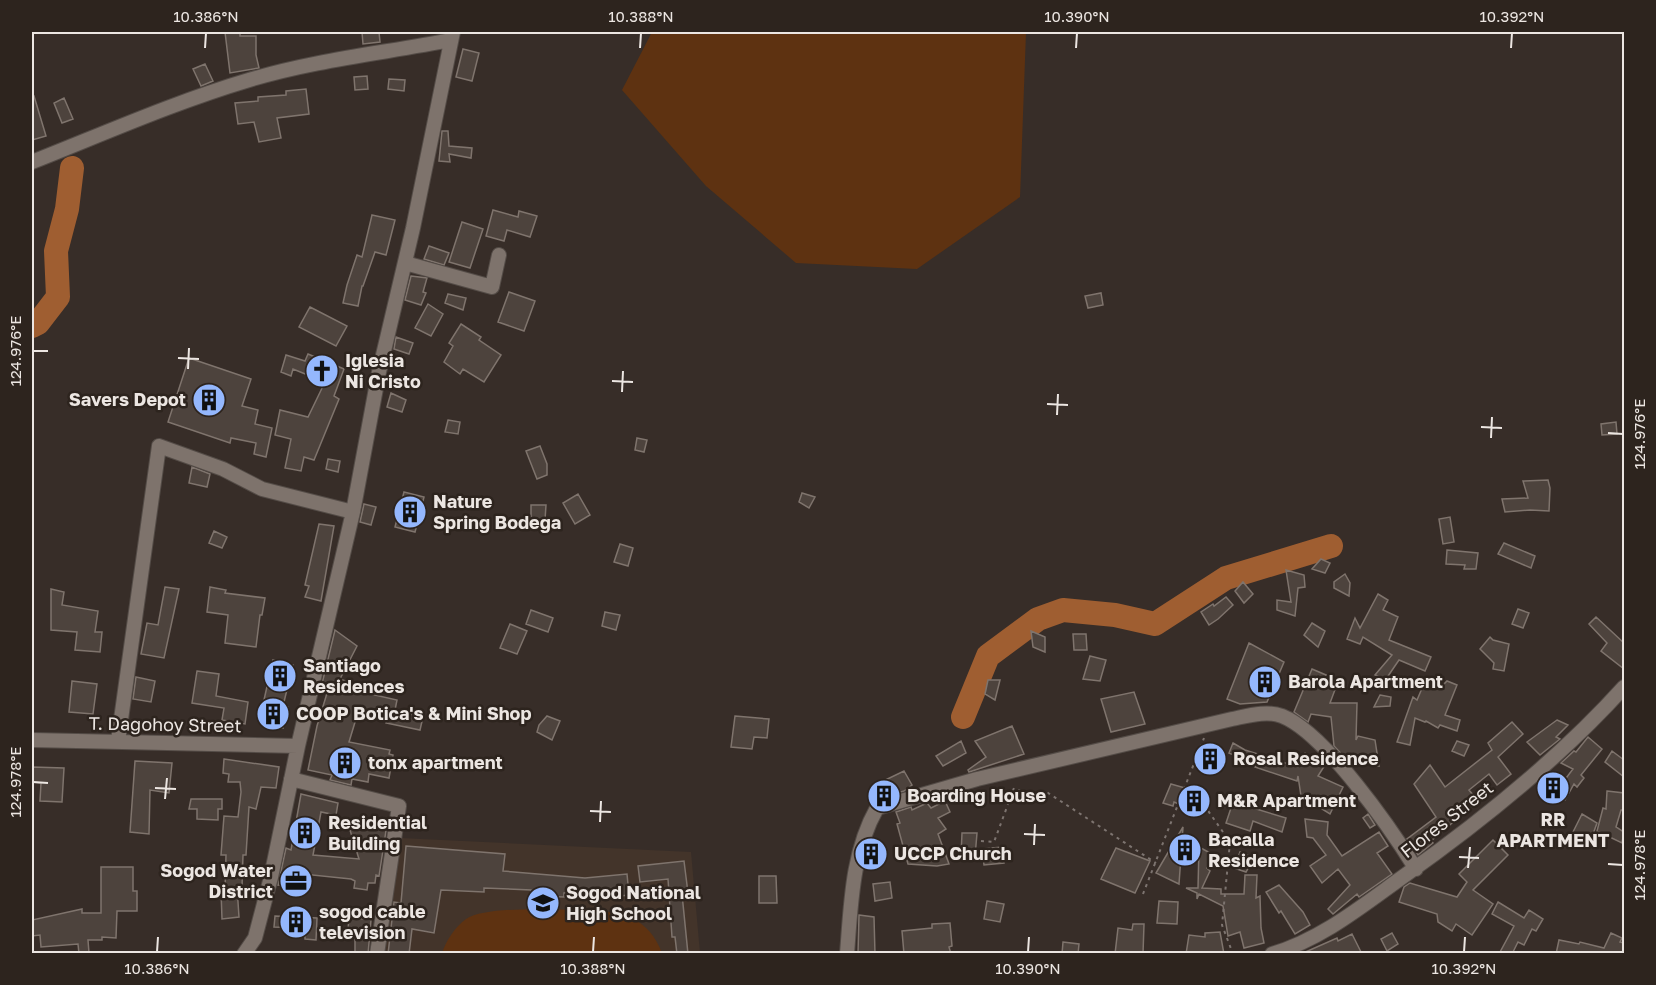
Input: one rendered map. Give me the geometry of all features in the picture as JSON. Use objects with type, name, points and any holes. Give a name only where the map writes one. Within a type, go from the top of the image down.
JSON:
[{"type":"street","points":[[32,162],[249,80],[452,36],[405,263],[379,372],[353,512],[298,746],[271,877],[255,938],[244,954]]},
{"type":"street","points":[[405,263],[492,287],[500,255]]},
{"type":"street","points":[[118,741],[159,446],[223,469],[262,489],[353,512]]},
{"type":"street","name":"Flores Street","points":[[1272,954],[1294,947],[1348,918],[1416,869],[1499,804],[1580,734],[1624,687]]},
{"type":"street","points":[[847,954],[855,872],[869,821],[877,808],[977,779],[1266,713],[1281,715],[1297,725],[1325,749],[1397,838],[1416,869]]},
{"type":"street","name":"T. Dagohoy Street","points":[[32,740],[298,746]]},
{"type":"street","points":[[291,779],[399,806],[377,954]]},
{"type":"path","points":[[1143,894],[1210,724]]},
{"type":"path","points":[[981,841],[994,842],[1014,788],[1040,800],[1045,791],[1156,863]]},
{"type":"path","points":[[1204,805],[1230,842],[1222,925],[1233,954]]},
{"type":"shaded area","points":[[652,32],[1026,32],[1020,197],[917,269],[796,263],[706,186],[622,90]]},
{"type":"shaded area","name":"Sogod National High School","points":[[400,838],[691,852],[700,953],[384,954]]},
{"type":"shaded area","points":[[525,909],[589,910],[624,915],[633,919],[650,932],[662,953],[442,953],[448,939],[458,926],[466,919],[476,915]]},
{"type":"building","points":[[225,32],[240,32],[240,36],[256,36],[259,68],[230,73]]},
{"type":"building","points":[[362,32],[379,32],[380,42],[363,44]]},
{"type":"building","points":[[463,49],[479,53],[472,81],[456,77]]},
{"type":"building","points":[[205,64],[213,81],[201,86],[193,69]]},
{"type":"building","points":[[367,76],[368,89],[355,90],[354,77]]},
{"type":"building","points":[[389,79],[405,80],[404,91],[388,89]]},
{"type":"building","points":[[306,89],[309,114],[277,118],[281,138],[259,142],[254,122],[238,124],[235,103],[258,101],[258,97],[286,95],[286,91]]},
{"type":"building","points":[[34,96],[46,136],[32,140],[32,97]]},
{"type":"building","points":[[64,98],[73,119],[62,123],[54,103]]},
{"type":"building","points":[[442,131],[448,131],[449,146],[472,148],[471,158],[449,154],[450,162],[439,161]]},
{"type":"building","points":[[493,210],[518,217],[519,211],[537,216],[530,237],[507,230],[504,241],[486,236]]},
{"type":"building","points":[[372,215],[395,220],[386,255],[375,252],[362,286],[358,306],[343,303],[357,255],[362,257]]},
{"type":"building","points":[[462,222],[483,229],[470,268],[449,262]]},
{"type":"building","points":[[429,246],[449,253],[444,265],[424,259]]},
{"type":"building","points":[[411,276],[427,278],[423,292],[426,293],[421,305],[405,300]]},
{"type":"building","points":[[509,292],[535,301],[524,331],[498,322]]},
{"type":"building","points":[[1101,293],[1103,305],[1088,308],[1085,296]]},
{"type":"building","points":[[448,294],[466,298],[463,310],[445,303]]},
{"type":"building","points":[[428,304],[443,314],[431,336],[415,328]]},
{"type":"building","points":[[310,307],[347,326],[336,346],[299,327]]},
{"type":"building","points":[[461,324],[481,337],[479,340],[501,355],[484,382],[463,369],[460,374],[444,362],[453,346],[449,343]]},
{"type":"building","points":[[396,337],[413,343],[409,354],[394,349]]},
{"type":"building","points":[[308,354],[344,369],[334,396],[339,399],[314,460],[304,457],[301,471],[285,468],[291,439],[275,435],[280,410],[308,417],[325,382],[293,369],[291,376],[281,372],[286,355],[305,361]]},
{"type":"building","name":"Savers Depot","points":[[189,358],[251,379],[242,406],[258,410],[255,424],[272,428],[266,457],[254,454],[256,443],[231,438],[230,443],[168,422]]},
{"type":"building","points":[[391,393],[406,400],[402,412],[387,407]]},
{"type":"building","points":[[448,420],[460,422],[458,434],[445,432]]},
{"type":"building","points":[[1616,422],[1617,434],[1602,435],[1601,424]]},
{"type":"building","points":[[637,438],[647,440],[644,452],[635,450]]},
{"type":"building","points":[[540,446],[547,464],[547,475],[537,479],[526,451]]},
{"type":"building","points":[[328,459],[340,461],[338,472],[326,469]]},
{"type":"building","points":[[192,467],[210,474],[207,487],[189,483]]},
{"type":"building","points":[[1548,480],[1549,511],[1505,512],[1502,499],[1528,498],[1523,481]]},
{"type":"building","name":"Nature Spring Bodega","points":[[404,492],[424,497],[415,532],[395,527]]},
{"type":"building","points":[[802,493],[815,497],[809,508],[799,502]]},
{"type":"building","points":[[578,494],[590,515],[575,524],[563,503]]},
{"type":"building","points":[[364,504],[376,507],[371,525],[360,522]]},
{"type":"building","points":[[531,505],[546,505],[545,520],[531,520]]},
{"type":"building","points":[[1450,517],[1454,542],[1443,544],[1439,519]]},
{"type":"building","points":[[319,524],[334,526],[321,601],[305,597],[309,586],[305,585]]},
{"type":"building","points":[[214,531],[227,537],[222,548],[209,543]]},
{"type":"building","points":[[1504,543],[1535,556],[1531,568],[1498,554]]},
{"type":"building","points":[[620,544],[633,548],[628,566],[614,562]]},
{"type":"building","points":[[1447,550],[1478,553],[1476,569],[1464,569],[1465,565],[1446,564]]},
{"type":"building","points":[[1321,559],[1330,563],[1325,573],[1312,569]]},
{"type":"building","points":[[1286,570],[1304,575],[1305,587],[1298,588],[1295,616],[1277,610],[1277,600],[1291,602]]},
{"type":"building","points":[[1345,574],[1350,583],[1349,596],[1334,588],[1334,582]]},
{"type":"building","points":[[1243,582],[1253,594],[1244,603],[1235,591]]},
{"type":"building","points":[[165,587],[179,589],[164,658],[141,654],[147,623],[158,625]]},
{"type":"building","points":[[210,587],[226,590],[225,593],[265,598],[262,615],[260,615],[256,647],[225,643],[228,615],[207,612]]},
{"type":"building","points":[[51,589],[64,592],[62,605],[98,611],[95,632],[102,632],[100,652],[75,650],[77,632],[51,630]]},
{"type":"building","points":[[1378,594],[1388,600],[1383,610],[1398,617],[1389,640],[1431,657],[1425,671],[1399,660],[1386,679],[1375,675],[1392,655],[1363,637],[1360,644],[1347,639],[1355,618],[1360,628]]},
{"type":"building","points":[[1226,597],[1233,605],[1209,625],[1201,612]]},
{"type":"building","points":[[1518,609],[1529,613],[1523,628],[1512,624]]},
{"type":"building","points":[[531,610],[553,618],[548,632],[526,624]]},
{"type":"building","points":[[605,612],[620,615],[616,630],[602,626]]},
{"type":"building","points":[[1596,617],[1624,643],[1624,669],[1601,651],[1607,643],[1589,624]]},
{"type":"building","points":[[1312,623],[1325,631],[1318,647],[1304,635]]},
{"type":"building","points":[[510,624],[527,631],[517,654],[500,648]]},
{"type":"building","points":[[335,630],[357,646],[340,679],[359,686],[357,691],[397,700],[395,710],[423,717],[420,730],[386,723],[388,716],[359,709],[349,742],[390,750],[389,754],[393,755],[389,778],[369,774],[368,782],[352,779],[351,785],[330,780],[332,775],[308,770],[317,726],[328,690],[321,688]]},
{"type":"building","points":[[1031,631],[1045,637],[1045,652],[1033,647]]},
{"type":"building","points":[[1073,634],[1086,634],[1087,650],[1074,650]]},
{"type":"building","points":[[1490,637],[1509,644],[1504,671],[1493,669],[1494,663],[1480,649]]},
{"type":"building","points":[[1249,643],[1284,662],[1267,702],[1240,704],[1227,699]]},
{"type":"building","points":[[1090,656],[1106,660],[1100,681],[1083,679]]},
{"type":"building","points":[[273,660],[293,665],[283,706],[288,707],[283,728],[259,722]]},
{"type":"building","points":[[1312,669],[1326,675],[1323,681],[1336,687],[1330,703],[1357,703],[1356,740],[1358,736],[1375,740],[1379,766],[1348,761],[1334,746],[1331,717],[1311,714],[1308,722],[1294,712]]},
{"type":"building","points":[[197,671],[219,674],[216,696],[248,702],[245,724],[222,720],[224,708],[192,703]]},
{"type":"building","points":[[136,677],[155,681],[151,702],[133,699]]},
{"type":"building","points":[[1426,679],[1441,687],[1447,681],[1457,685],[1445,715],[1460,720],[1457,731],[1440,725],[1438,728],[1415,718],[1410,745],[1397,742],[1413,697],[1417,700]]},
{"type":"building","points":[[988,680],[1000,680],[995,700],[985,694]]},
{"type":"building","points":[[72,681],[97,684],[93,714],[69,712]]},
{"type":"building","points":[[1134,692],[1145,724],[1111,732],[1101,699]]},
{"type":"building","points":[[1380,695],[1391,697],[1390,706],[1374,707]]},
{"type":"building","points":[[547,716],[560,721],[552,740],[537,732],[539,725]]},
{"type":"building","points":[[735,716],[769,719],[767,738],[754,737],[752,749],[731,747]]},
{"type":"building","points":[[1557,720],[1568,725],[1556,737],[1560,739],[1540,755],[1527,742]]},
{"type":"building","points":[[1512,722],[1523,734],[1498,757],[1511,774],[1497,785],[1489,774],[1469,790],[1478,801],[1418,855],[1407,839],[1436,817],[1414,784],[1430,765],[1445,787],[1492,750],[1488,743]]},
{"type":"building","points":[[1012,726],[1024,754],[969,772],[968,770],[986,757],[975,741]]},
{"type":"building","points":[[1588,737],[1602,749],[1581,775],[1584,778],[1577,787],[1574,784],[1565,800],[1554,794],[1573,769],[1561,763],[1574,751],[1576,752]]},
{"type":"building","points":[[961,741],[966,753],[943,766],[936,756]]},
{"type":"building","points":[[1457,741],[1469,745],[1464,756],[1452,751]]},
{"type":"building","points":[[1233,743],[1245,750],[1298,767],[1305,753],[1325,765],[1318,776],[1343,787],[1330,814],[1301,796],[1298,776],[1297,781],[1255,767],[1256,764],[1229,753]]},
{"type":"building","points":[[1612,751],[1624,760],[1624,777],[1605,762]]},
{"type":"building","points":[[224,759],[279,767],[276,788],[261,787],[256,809],[249,807],[242,887],[237,887],[239,917],[222,919],[221,891],[225,891],[226,855],[221,855],[224,816],[238,817],[241,792],[240,782],[228,782],[229,774],[223,773]]},
{"type":"building","points":[[135,761],[172,763],[169,793],[150,790],[149,834],[130,832]]},
{"type":"building","points":[[32,767],[64,768],[62,802],[40,801],[41,783],[32,782]]},
{"type":"building","name":"Boarding House","points":[[904,771],[912,785],[904,791],[876,799],[873,786]]},
{"type":"building","points":[[1171,784],[1199,792],[1194,810],[1174,802],[1173,806],[1163,803]]},
{"type":"building","points":[[1607,791],[1624,793],[1624,810],[1621,810],[1616,827],[1624,832],[1622,843],[1597,831],[1603,808],[1606,809]]},
{"type":"building","points":[[301,794],[338,803],[336,815],[321,812],[313,855],[359,859],[349,827],[366,829],[368,820],[387,824],[379,876],[376,875],[375,883],[368,883],[367,890],[354,888],[355,881],[351,879],[303,874],[301,888],[278,885],[286,848],[291,850]]},
{"type":"building","points":[[191,799],[222,799],[222,809],[218,809],[218,820],[197,819],[197,809],[189,809]]},
{"type":"building","points":[[945,801],[950,812],[938,818],[946,829],[938,834],[949,864],[937,866],[908,864],[896,812],[911,807],[912,810],[927,803],[931,808]]},
{"type":"building","points":[[1233,802],[1286,818],[1282,832],[1253,821],[1250,831],[1226,823]]},
{"type":"building","points":[[1368,814],[1375,825],[1370,828],[1363,818]]},
{"type":"building","points":[[1582,814],[1597,823],[1589,845],[1573,832]]},
{"type":"building","points":[[1305,819],[1328,822],[1327,835],[1342,856],[1379,832],[1388,846],[1377,853],[1392,874],[1359,897],[1357,894],[1333,914],[1328,909],[1350,885],[1338,869],[1322,883],[1310,866],[1326,855],[1313,838],[1307,837]]},
{"type":"building","points":[[1183,827],[1179,884],[1156,873]]},
{"type":"building","points":[[962,833],[977,833],[975,857],[961,856]]},
{"type":"building","points":[[1493,840],[1508,855],[1473,890],[1493,904],[1472,935],[1456,924],[1452,931],[1438,922],[1437,914],[1399,902],[1404,887],[1410,883],[1457,897],[1467,882],[1459,874]]},
{"type":"building","points":[[406,846],[505,854],[503,871],[585,878],[627,874],[629,895],[601,898],[601,893],[564,893],[564,897],[531,896],[531,890],[484,888],[484,892],[441,890],[434,933],[412,929],[409,954],[388,954],[394,902],[401,903]]},
{"type":"building","name":"UCCP Church","points":[[871,846],[880,847],[879,862],[867,862]]},
{"type":"building","points":[[1002,847],[1004,863],[984,865],[982,849]]},
{"type":"building","points":[[1199,847],[1214,855],[1207,868],[1210,871],[1202,888],[1221,889],[1221,894],[1244,894],[1245,875],[1257,875],[1256,898],[1260,896],[1264,943],[1244,948],[1240,932],[1228,936],[1223,906],[1199,894],[1197,899],[1197,893],[1186,888],[1198,888]]},
{"type":"building","points":[[1116,848],[1150,861],[1135,893],[1101,879]]},
{"type":"building","points":[[1240,852],[1254,858],[1246,872],[1234,868]]},
{"type":"building","points":[[684,861],[688,893],[682,894],[688,954],[677,954],[675,937],[672,937],[668,879],[640,882],[638,866]]},
{"type":"building","points":[[101,867],[133,867],[133,891],[137,891],[137,911],[117,911],[116,938],[102,937],[102,940],[88,940],[89,953],[79,954],[78,944],[41,947],[40,935],[32,936],[32,920],[82,909],[82,913],[101,913]]},
{"type":"building","points":[[759,876],[776,876],[777,903],[759,903]]},
{"type":"building","points":[[890,882],[892,898],[875,901],[873,884]]},
{"type":"building","points":[[1279,885],[1303,912],[1310,925],[1295,934],[1266,892]]},
{"type":"building","points":[[987,901],[1004,904],[1000,922],[984,919]]},
{"type":"building","points":[[1159,901],[1178,902],[1177,924],[1157,923]]},
{"type":"building","points":[[1498,902],[1524,918],[1529,910],[1543,919],[1536,931],[1532,929],[1524,945],[1518,942],[1512,954],[1499,954],[1514,926],[1492,914]]},
{"type":"building","points":[[859,915],[874,917],[875,954],[858,954]]},
{"type":"building","name":"sogod cable television","points":[[275,916],[317,918],[316,940],[305,939],[305,928],[274,927]]},
{"type":"building","points":[[349,917],[371,920],[368,954],[355,954],[355,931],[348,930]]},
{"type":"building","points":[[950,923],[951,954],[904,954],[902,931],[932,928],[932,924]]},
{"type":"building","points":[[1133,924],[1144,924],[1143,954],[1115,954],[1118,928],[1132,930]]},
{"type":"building","points":[[1220,932],[1224,954],[1186,954],[1189,935],[1205,937],[1205,933]]},
{"type":"building","points":[[1392,933],[1398,944],[1387,951],[1381,939]]},
{"type":"building","points":[[1611,933],[1622,938],[1620,942],[1624,943],[1624,954],[1556,954],[1559,940],[1604,948]]},
{"type":"building","points":[[1352,934],[1362,954],[1301,954],[1337,938],[1338,941]]},
{"type":"building","points":[[1063,942],[1079,944],[1078,954],[1062,954]]},
{"type":"waterway","points":[[32,326],[38,323],[58,297],[56,251],[67,209],[72,168]]},
{"type":"waterway","points":[[963,717],[988,656],[1038,619],[1063,610],[1115,615],[1155,624],[1226,578],[1331,546]]},
{"type":"place","name":"Iglesia Ni Cristo","points":[[322,371]]},
{"type":"place","name":"Savers Depot","points":[[209,400]]},
{"type":"place","name":"Nature Spring Bodega","points":[[410,512]]},
{"type":"place","name":"Santiago Residences","points":[[280,676]]},
{"type":"place","name":"Barola Apartment","points":[[1265,682]]},
{"type":"place","name":"COOP Botica's & Mini Shop","points":[[273,714]]},
{"type":"place","name":"Rosal Residence","points":[[1210,759]]},
{"type":"place","name":"tonx apartment","points":[[345,763]]},
{"type":"place","name":"RR APARTMENT","points":[[1553,788]]},
{"type":"place","name":"Boarding House","points":[[884,796]]},
{"type":"place","name":"M&R Apartment","points":[[1194,801]]},
{"type":"place","name":"Residential Building","points":[[305,833]]},
{"type":"place","name":"Bacalla Residence","points":[[1185,850]]},
{"type":"place","name":"UCCP Church","points":[[871,854]]},
{"type":"place","name":"Sogod Water District","points":[[296,881]]},
{"type":"place","name":"Sogod National High School","points":[[543,903]]},
{"type":"place","name":"sogod cable television","points":[[296,922]]}]
